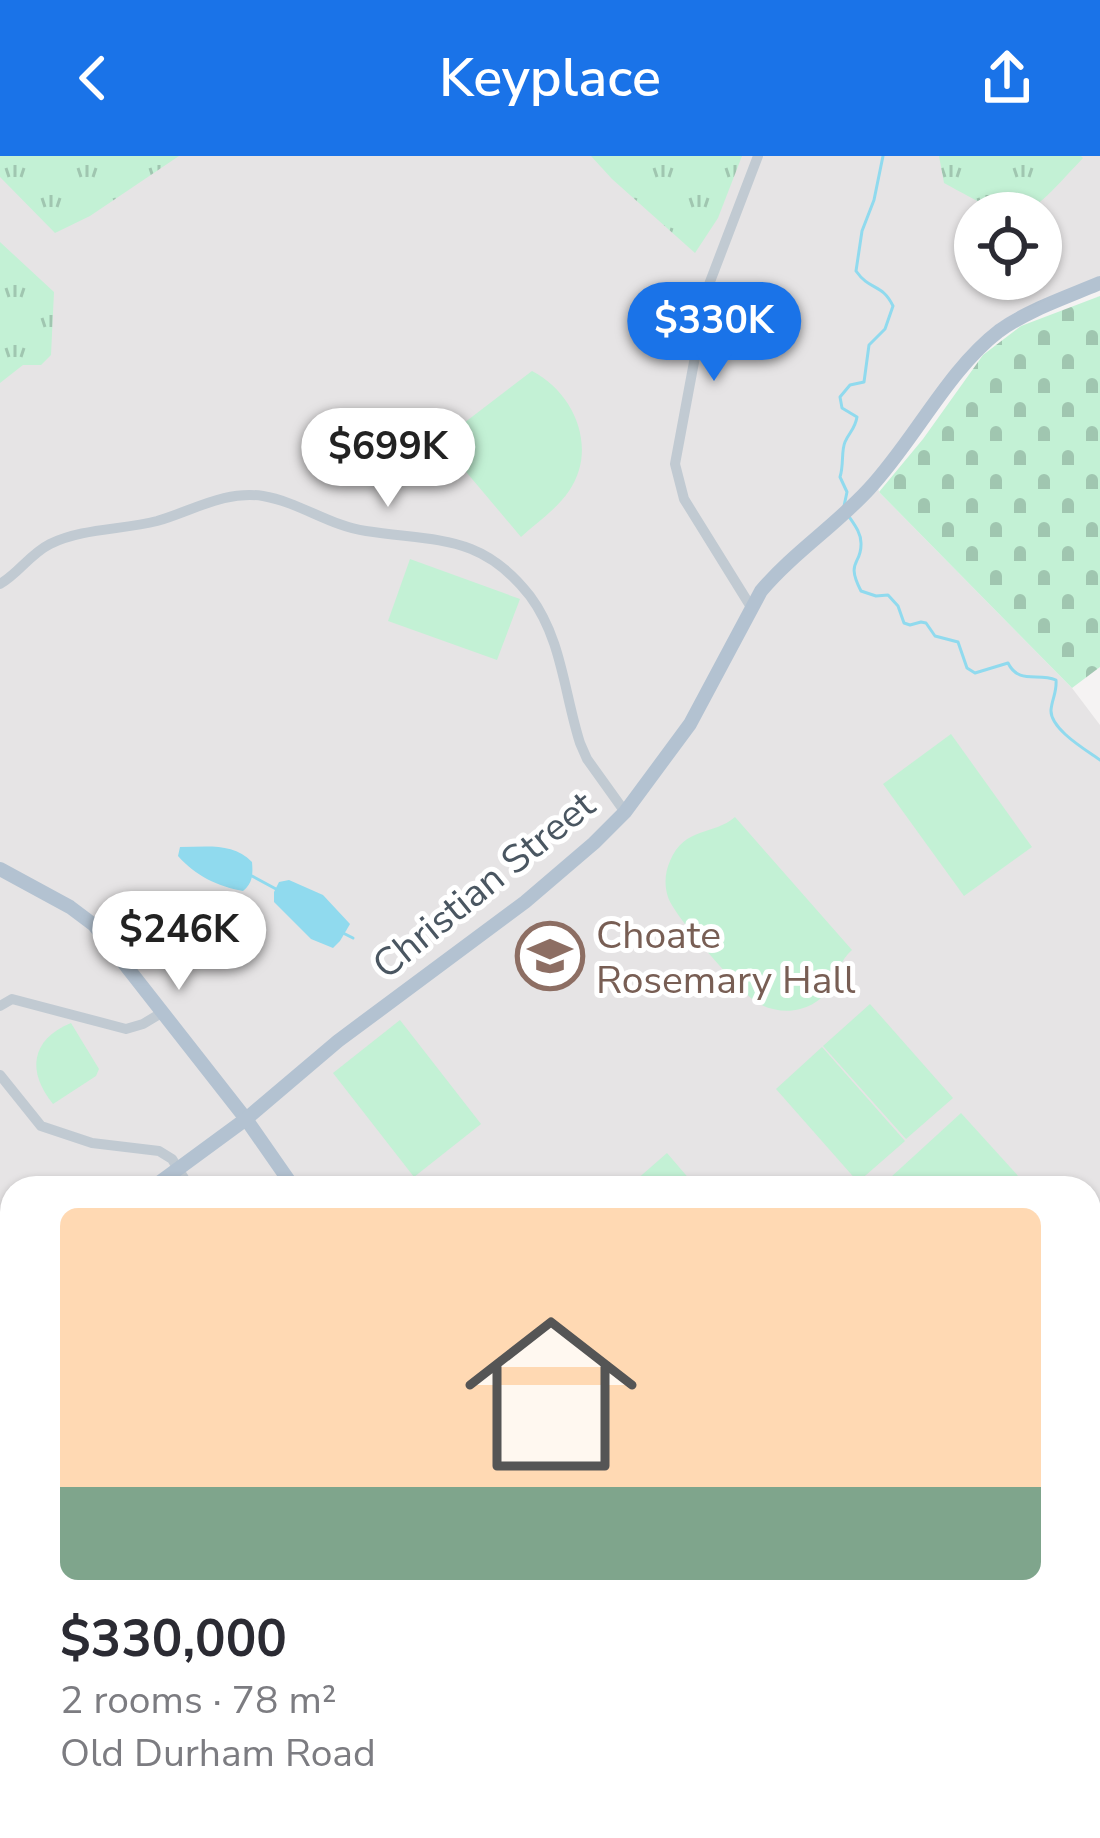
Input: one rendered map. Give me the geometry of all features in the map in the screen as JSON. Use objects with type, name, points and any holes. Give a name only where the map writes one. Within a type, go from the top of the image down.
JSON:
[{"type":"main road","name":"Christian Street","points":[[168,1176],[569,866],[625,812],[690,724],[752,607],[775,574],[846,513],[888,468],[963,367],[990,339],[1018,320],[1100,284]]},
{"type":"main road","points":[[0,869],[94,925],[286,1176]]},
{"type":"street","points":[[752,607],[684,499],[675,464],[708,287],[758,156]]},
{"type":"street","points":[[0,584],[32,556],[65,538],[160,520],[235,496],[279,500],[340,526],[461,545],[496,562],[543,616],[558,654],[580,742],[625,812]]},
{"type":"street","points":[[0,1006],[12,998],[126,1029],[163,1012]]},
{"type":"street","points":[[0,1076],[41,1126],[92,1143],[160,1151],[183,1176]]},
{"type":"shaded area","name":"Choate Rosemary Hall","points":[[0,156],[1100,156],[1100,276],[1062,292],[1062,192],[954,192],[954,300],[1044,300],[997,324],[875,474],[879,492],[1072,688],[1100,725],[1100,1176],[0,1176]]},
{"type":"green space","points":[[0,156],[179,156],[90,216],[55,233],[0,177]]},
{"type":"green space","points":[[591,156],[742,156],[718,218],[695,253]]},
{"type":"green space","points":[[939,156],[1083,158],[1050,192],[962,192],[944,183]]},
{"type":"green space","points":[[0,242],[54,292],[51,355],[41,365],[23,365],[0,383]]},
{"type":"green space","points":[[1100,296],[1100,667],[1072,688],[879,492],[983,355],[1021,326]]},
{"type":"green space","points":[[532,371],[560,393],[570,408],[578,424],[582,458],[564,498],[521,537],[446,448],[447,436]]},
{"type":"green space","points":[[410,559],[520,599],[497,660],[388,621]]},
{"type":"green space","points":[[951,734],[1032,847],[964,896],[883,784]]},
{"type":"green space","points":[[735,817],[852,950],[821,998],[800,1009],[778,1010],[756,1002],[708,952],[668,897],[666,874],[676,850],[691,837]]},
{"type":"green space","points":[[870,1004],[953,1098],[906,1139],[823,1046]]},
{"type":"green space","points":[[400,1020],[481,1124],[413,1176],[333,1073]]},
{"type":"green space","points":[[71,1023],[99,1069],[96,1076],[53,1104],[39,1080],[37,1058],[47,1038]]},
{"type":"green space","points":[[822,1047],[905,1141],[865,1176],[853,1176],[776,1089]]},
{"type":"green space","points":[[961,1113],[1018,1176],[892,1176]]},
{"type":"green space","points":[[667,1153],[687,1176],[641,1176]]},
{"type":"water","points":[[180,847],[236,851],[252,862],[251,881],[243,891],[208,879],[178,856]]},
{"type":"water","points":[[289,880],[323,895],[350,924],[333,948],[311,939],[274,902],[279,882]]},
{"type":"waterway","points":[[844,506],[843,450],[857,417],[842,408],[840,397],[850,385],[864,382],[869,345],[885,329],[893,306],[856,271],[883,156]]},
{"type":"waterway","points":[[848,515],[861,539],[854,568],[861,591],[888,595],[904,623],[926,623],[935,636],[958,642],[967,668],[975,673],[1008,663],[1023,676],[1056,680],[1052,717],[1070,738],[1100,760]]},
{"type":"waterway","points":[[252,876],[276,889]]},
{"type":"waterway","points":[[343,933],[353,938]]},
{"type":"place","name":"Choate Rosemary Hall","points":[[550,956]]}]
